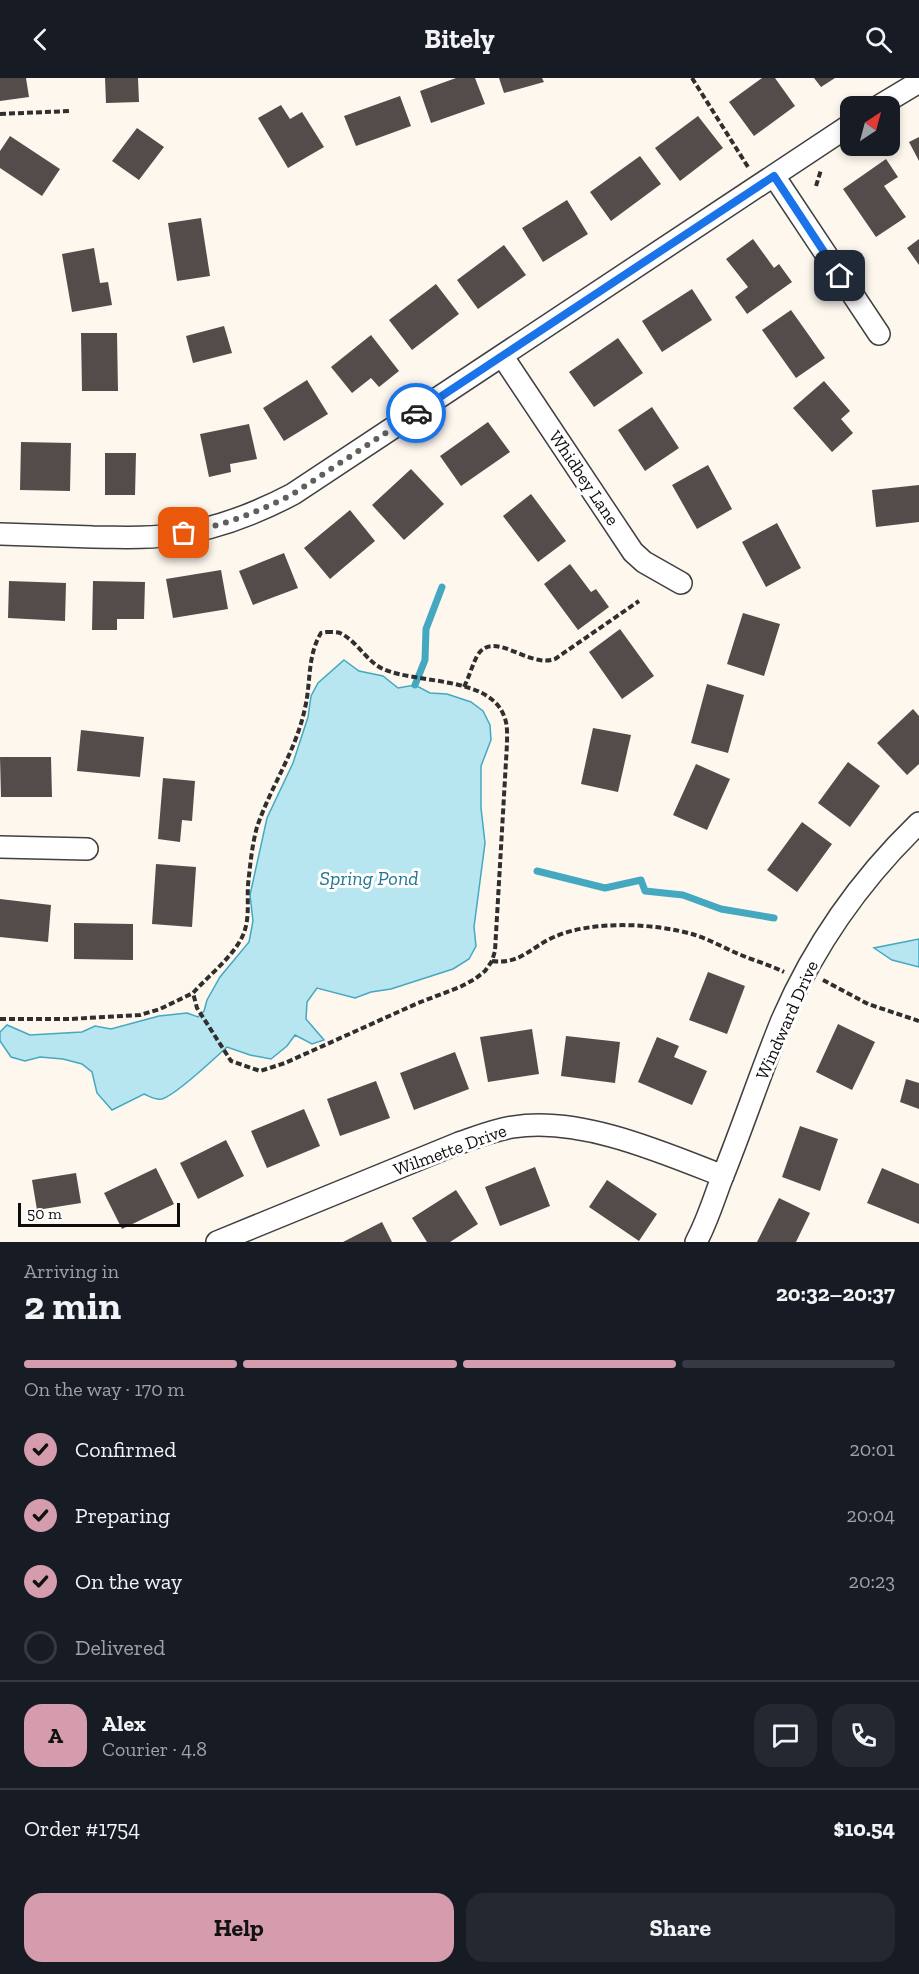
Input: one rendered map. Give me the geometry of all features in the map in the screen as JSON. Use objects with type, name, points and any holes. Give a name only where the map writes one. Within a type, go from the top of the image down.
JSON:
[{"type":"street","points":[[896,96],[919,82]]},
{"type":"street","points":[[0,534],[133,538],[170,536],[198,531],[246,516],[293,494],[840,132]]},
{"type":"street","points":[[774,176],[879,334]]},
{"type":"street","name":"Whidbey Lane","points":[[503,357],[633,552],[644,562],[681,583]]},
{"type":"street","name":"Windward Drive","points":[[696,1242],[782,1020],[808,966],[845,906],[888,852],[919,823]]},
{"type":"street","points":[[0,846],[87,849]]},
{"type":"street","name":"Wilmette Drive","points":[[217,1242],[459,1143],[514,1127],[555,1126],[602,1133],[723,1176]]},
{"type":"path","points":[[692,78],[728,132],[750,171]]},
{"type":"path","points":[[0,114],[69,111]]},
{"type":"path","points":[[464,687],[478,655],[484,648],[495,645],[537,661],[547,662],[555,659],[639,602]]},
{"type":"path","points":[[0,1019],[70,1019],[140,1015],[160,1009],[193,993],[232,952],[246,928],[249,876],[257,827],[289,757],[298,730],[305,708],[312,657],[316,641],[321,633],[340,633],[384,669],[405,676],[464,687],[490,698],[504,715],[507,726],[497,939],[492,961],[475,979],[272,1068],[260,1071],[231,1061],[196,1008],[193,993]]},
{"type":"path","points":[[492,961],[504,963],[513,961],[555,936],[586,928],[661,927],[696,936],[781,971]]},
{"type":"path","points":[[827,982],[868,1004],[919,1021]]},
{"type":"water","name":"Spring Pond","points":[[344,660],[359,671],[383,676],[398,688],[415,685],[430,693],[447,694],[471,702],[483,711],[490,725],[491,740],[481,766],[481,808],[485,843],[474,927],[476,946],[469,959],[453,969],[355,998],[317,988],[307,1002],[306,1019],[324,1040],[312,1044],[295,1035],[287,1046],[271,1059],[227,1047],[195,1076],[168,1096],[157,1099],[144,1094],[112,1110],[97,1093],[92,1072],[82,1064],[63,1059],[40,1057],[25,1061],[11,1057],[0,1041],[0,1032],[7,1025],[30,1035],[82,1032],[95,1026],[111,1029],[159,1016],[187,1013],[198,1017],[204,1011],[207,1000],[220,977],[249,942],[253,921],[250,895],[267,818],[293,763],[308,717],[311,696],[318,683]]},
{"type":"water","points":[[919,939],[919,967],[892,960],[874,948]]},
{"type":"building","points":[[0,78],[26,78],[29,97],[0,101]]},
{"type":"building","points":[[105,78],[138,78],[139,102],[106,103]]},
{"type":"building","points":[[456,78],[475,78],[485,104],[431,123],[420,91]]},
{"type":"building","points":[[499,78],[542,78],[544,82],[504,93]]},
{"type":"building","points":[[762,78],[775,78],[795,106],[754,136],[729,102]]},
{"type":"building","points":[[814,78],[835,78],[821,87]]},
{"type":"building","points":[[400,96],[411,126],[356,146],[344,116]]},
{"type":"building","points":[[281,105],[290,119],[302,112],[324,147],[288,168],[258,118]]},
{"type":"building","points":[[698,116],[723,148],[680,181],[655,148]]},
{"type":"building","points":[[137,128],[164,147],[139,180],[112,161]]},
{"type":"building","points":[[10,136],[60,169],[42,196],[0,168],[0,151]]},
{"type":"building","points":[[919,137],[919,161],[909,142]]},
{"type":"building","points":[[640,156],[661,184],[611,221],[590,192]]},
{"type":"building","points":[[886,159],[898,177],[884,186],[906,217],[876,237],[843,189]]},
{"type":"building","points":[[567,200],[588,234],[543,262],[522,228]]},
{"type":"building","points":[[201,218],[210,276],[177,281],[168,223]]},
{"type":"building","points":[[753,239],[774,268],[779,264],[792,282],[747,314],[735,297],[748,287],[726,259]]},
{"type":"building","points":[[919,239],[919,265],[907,248]]},
{"type":"building","points":[[504,245],[526,275],[478,309],[457,280]]},
{"type":"building","points":[[94,248],[100,283],[108,282],[112,305],[72,312],[62,254]]},
{"type":"building","points":[[436,284],[459,314],[412,350],[389,320]]},
{"type":"building","points":[[692,289],[712,320],[662,352],[642,321]]},
{"type":"building","points":[[791,310],[825,358],[796,378],[762,330]]},
{"type":"building","points":[[224,326],[232,353],[193,363],[186,336]]},
{"type":"building","points":[[81,333],[117,333],[118,391],[82,391]]},
{"type":"building","points":[[371,335],[399,371],[379,387],[371,378],[352,393],[331,367]]},
{"type":"building","points":[[618,338],[643,373],[594,407],[569,372]]},
{"type":"building","points":[[307,380],[328,414],[284,441],[263,408]]},
{"type":"building","points":[[824,381],[850,411],[841,419],[853,433],[832,452],[793,408]]},
{"type":"building","points":[[652,407],[679,448],[645,471],[618,430]]},
{"type":"building","points":[[488,422],[510,452],[461,486],[440,456]]},
{"type":"building","points":[[249,424],[257,459],[230,464],[231,472],[209,477],[200,434]]},
{"type":"building","points":[[21,442],[71,443],[70,491],[20,490]]},
{"type":"building","points":[[105,453],[136,453],[135,495],[105,495]]},
{"type":"building","points":[[708,465],[732,509],[697,529],[672,485]]},
{"type":"building","points":[[411,469],[444,504],[404,540],[372,505]]},
{"type":"building","points":[[919,485],[919,522],[876,527],[872,490]]},
{"type":"building","points":[[531,494],[566,541],[538,562],[503,516]]},
{"type":"building","points":[[350,510],[375,541],[330,579],[304,548]]},
{"type":"building","points":[[777,523],[801,568],[766,587],[742,542]]},
{"type":"building","points":[[284,553],[298,588],[253,605],[239,571]]},
{"type":"building","points":[[570,564],[591,592],[596,589],[609,607],[578,630],[544,584]]},
{"type":"building","points":[[221,570],[228,609],[173,618],[166,579]]},
{"type":"building","points":[[9,581],[66,583],[65,621],[8,618]]},
{"type":"building","points":[[93,581],[145,582],[144,619],[117,619],[117,630],[92,630]]},
{"type":"building","points":[[743,613],[780,624],[764,676],[727,664]]},
{"type":"building","points":[[620,629],[654,676],[622,699],[589,652]]},
{"type":"building","points":[[707,684],[744,695],[728,753],[691,743]]},
{"type":"building","points":[[913,709],[919,716],[919,764],[907,775],[877,743]]},
{"type":"building","points":[[593,728],[631,735],[618,792],[581,784]]},
{"type":"building","points":[[81,730],[144,737],[140,777],[77,771]]},
{"type":"building","points":[[0,757],[51,757],[52,797],[1,797]]},
{"type":"building","points":[[848,762],[880,786],[850,827],[818,803]]},
{"type":"building","points":[[696,764],[730,779],[707,830],[673,815]]},
{"type":"building","points":[[163,778],[195,781],[192,821],[182,820],[180,842],[158,839]]},
{"type":"building","points":[[802,822],[832,844],[797,892],[767,870]]},
{"type":"building","points":[[156,864],[196,867],[192,927],[152,924]]},
{"type":"building","points":[[0,899],[51,905],[48,942],[0,937]]},
{"type":"building","points":[[74,923],[133,924],[133,960],[74,959]]},
{"type":"building","points":[[708,972],[745,986],[727,1034],[689,1020]]},
{"type":"building","points":[[838,1024],[875,1042],[852,1090],[816,1072]]},
{"type":"building","points":[[532,1029],[539,1074],[488,1082],[480,1037]]},
{"type":"building","points":[[566,1036],[620,1042],[615,1083],[561,1076]]},
{"type":"building","points":[[657,1037],[679,1046],[674,1057],[707,1071],[692,1105],[638,1082]]},
{"type":"building","points":[[455,1052],[469,1089],[414,1110],[400,1073]]},
{"type":"building","points":[[906,1079],[919,1083],[919,1109],[900,1102]]},
{"type":"building","points":[[376,1081],[390,1118],[340,1136],[327,1099]]},
{"type":"building","points":[[304,1109],[320,1146],[267,1168],[251,1131]]},
{"type":"building","points":[[800,1126],[838,1139],[820,1191],[782,1177]]},
{"type":"building","points":[[226,1140],[244,1176],[198,1199],[180,1163]]},
{"type":"building","points":[[535,1167],[550,1206],[500,1226],[485,1187]]},
{"type":"building","points":[[156,1168],[174,1204],[122,1229],[104,1193]]},
{"type":"building","points":[[882,1168],[919,1184],[919,1224],[867,1203]]},
{"type":"building","points":[[76,1173],[81,1203],[37,1210],[32,1180]]},
{"type":"building","points":[[607,1180],[657,1214],[639,1241],[589,1207]]},
{"type":"building","points":[[456,1190],[478,1224],[450,1242],[427,1242],[412,1218]]},
{"type":"building","points":[[779,1198],[810,1213],[796,1242],[757,1242]]},
{"type":"building","points":[[382,1222],[392,1242],[343,1242]]},
{"type":"waterway","points":[[415,685],[425,660],[426,629],[442,587]]},
{"type":"waterway","points":[[537,871],[605,888],[641,880],[645,891],[683,895],[721,909],[774,918]]},
{"type":"way so far","points":[[184,533],[246,516],[274,504],[293,494],[416,413]]},
{"type":"route","points":[[416,413],[774,176],[840,276]]}]
